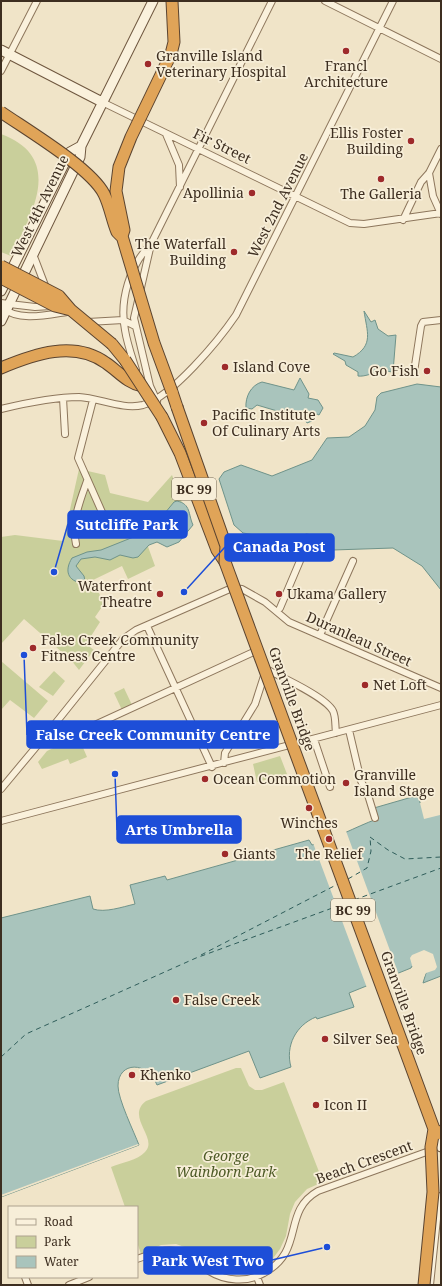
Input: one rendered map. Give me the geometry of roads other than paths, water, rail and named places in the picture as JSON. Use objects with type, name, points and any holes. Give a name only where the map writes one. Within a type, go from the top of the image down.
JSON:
[{"type":"highway","points":[[122,236],[124,230],[116,191],[119,167],[131,137],[171,54],[174,30],[172,1]]},
{"type":"highway","points":[[1,112],[83,169],[95,181],[104,194],[117,232],[122,236],[154,343],[226,546],[225,562]]},
{"type":"highway","name":"Granville Bridge","points":[[1,266],[59,296],[69,309],[112,344],[146,386],[180,453],[217,550],[225,562],[438,1131],[431,1147],[433,1192],[424,1285]]},
{"type":"highway","name":"Granville Bridge","points":[[1,278],[55,306],[69,309]]},
{"type":"highway","points":[[1,368],[39,354],[71,351],[82,353],[103,361],[132,384],[146,386]]},
{"type":"main road","name":"West 4th Avenue","points":[[1,321],[4,306],[33,254],[80,157],[81,146],[153,1]]},
{"type":"main road","name":"Fir Street","points":[[5,53],[102,102]]},
{"type":"main road","name":"West 4th Avenue","points":[[1,291],[70,152],[81,146]]},
{"type":"main road","name":"Granville Bridge","points":[[438,1131],[441,1147]]},
{"type":"street","points":[[1,71],[5,53],[37,1]]},
{"type":"street","points":[[136,370],[123,310],[131,272],[137,260],[151,244],[272,1]]},
{"type":"street","points":[[325,1],[441,59]]},
{"type":"street","name":"West 2nd Avenue","points":[[156,399],[175,384],[222,336],[236,315],[393,1]]},
{"type":"street","name":"Fir Street","points":[[102,102],[350,223],[364,224],[441,214]]},
{"type":"street","points":[[166,134],[179,164],[180,187]]},
{"type":"street","points":[[404,220],[421,182],[429,173],[441,149]]},
{"type":"street","points":[[429,173],[433,196],[441,214]]},
{"type":"street","points":[[146,386],[135,326],[134,310],[150,256],[151,244]]},
{"type":"street","points":[[33,254],[44,286],[136,370],[156,399],[172,426],[266,669],[302,688],[327,704],[335,716],[336,733]]},
{"type":"street","points":[[4,306],[29,316],[45,316],[67,312],[69,309]]},
{"type":"street","points":[[4,306],[69,309]]},
{"type":"street","points":[[86,323],[124,320],[135,326]]},
{"type":"street","points":[[414,372],[420,330],[423,322],[441,320]]},
{"type":"street","points":[[1,409],[63,398],[80,397],[128,405],[142,405],[156,399]]},
{"type":"street","points":[[63,398],[65,434]]},
{"type":"street","points":[[93,400],[78,458],[105,520],[109,534]]},
{"type":"street","points":[[76,544],[73,532],[78,509],[87,481]]},
{"type":"street","points":[[280,608],[305,549]]},
{"type":"street","points":[[320,635],[353,561]]},
{"type":"street","points":[[1,789],[46,736],[123,638],[136,630],[234,584]]},
{"type":"street","name":"Duranleau Street","points":[[234,584],[251,594]]},
{"type":"street","name":"Duranleau Street","points":[[234,584],[265,602],[289,622],[441,688]]},
{"type":"street","points":[[147,626],[212,767]]},
{"type":"street","points":[[60,742],[258,650]]},
{"type":"street","points":[[224,763],[225,753],[255,704],[266,669]]},
{"type":"street","points":[[1,821],[441,706]]},
{"type":"street","points":[[350,730],[361,781],[368,795],[375,818]]},
{"type":"street","points":[[314,739],[330,787]]},
{"type":"street","points":[[410,1057],[441,1141]]},
{"type":"street","name":"Beach Crescent","points":[[138,1259],[162,1251],[175,1251],[189,1256],[208,1270],[221,1277],[240,1280],[257,1277],[274,1267],[288,1249],[293,1236],[298,1211],[307,1197],[318,1191],[441,1147]]},
{"type":"street","points":[[430,1285],[439,1200],[441,1196]]},
{"type":"street","points":[[257,1277],[260,1285]]},
{"type":"street","points":[[68,1285],[86,1278]]},
{"type":"water","points":[[364,311],[371,322],[375,320],[378,329],[388,336],[396,335],[393,372],[385,371],[382,368],[372,374],[358,376],[358,372],[346,365],[345,361],[333,354],[353,357],[364,348],[368,337]]},
{"type":"water","points":[[300,378],[309,394],[308,398],[318,400],[323,408],[319,415],[317,414],[310,417],[312,421],[307,423],[305,419],[257,405],[252,409],[246,408],[250,392],[258,384],[262,382],[294,390]]},
{"type":"water","points":[[417,384],[441,387],[441,590],[422,566],[393,548],[333,550],[328,547],[318,536],[306,534],[295,542],[243,533],[234,525],[219,479],[224,472],[241,465],[272,476],[312,460],[327,438],[349,437],[365,426],[375,410],[377,397],[381,393]]},
{"type":"water","points":[[174,502],[182,502],[187,507],[193,525],[179,542],[167,547],[157,542],[149,545],[138,557],[133,558],[120,555],[110,560],[95,557],[81,559],[76,566],[84,576],[85,581],[82,583],[77,582],[71,578],[68,567],[72,558],[87,552],[101,550],[151,530]]},
{"type":"water","name":"False Creek","points":[[419,795],[420,803],[424,805],[441,801],[441,976],[423,983],[426,973],[412,966],[411,968],[349,993],[354,1007],[317,1019],[316,1017],[303,1025],[294,1037],[291,1044],[291,1067],[260,1078],[249,1051],[157,1085],[153,1077],[141,1068],[128,1068],[119,1078],[118,1086],[123,1107],[139,1145],[1,1197],[1,918],[90,896],[93,909],[98,910],[114,909],[135,904],[130,885],[165,876],[167,880],[309,840],[312,845],[377,819],[374,808]]},
{"type":"waterway","points":[[83,583],[86,587]]},
{"type":"place","name":"Francl Architecture","points":[[346,51]]},
{"type":"place","name":"Granville Island Veterinary Hospital","points":[[148,64]]},
{"type":"place","name":"Ellis Foster Building","points":[[411,141]]},
{"type":"place","name":"The Galleria","points":[[381,179]]},
{"type":"place","name":"Apollinia","points":[[252,193]]},
{"type":"place","name":"The Waterfall Building","points":[[234,252]]},
{"type":"place","name":"Island Cove","points":[[225,367]]},
{"type":"place","name":"Go Fish","points":[[427,371]]},
{"type":"place","name":"Pacific Institute Of Culinary Arts","points":[[204,423]]},
{"type":"place","name":"Sutcliffe Park","points":[[54,572]]},
{"type":"place","name":"Canada Post","points":[[184,592]]},
{"type":"place","name":"Waterfront Theatre","points":[[160,594]]},
{"type":"place","name":"Ukama Gallery","points":[[279,594]]},
{"type":"place","name":"False Creek Community Fitness Centre","points":[[33,648]]},
{"type":"place","name":"False Creek Community Centre","points":[[24,655]]},
{"type":"place","name":"Net Loft","points":[[365,685]]},
{"type":"place","name":"Arts Umbrella","points":[[115,774]]},
{"type":"place","name":"Ocean Commotion","points":[[205,779]]},
{"type":"place","name":"Granville Island Stage","points":[[346,783]]},
{"type":"place","name":"Winches","points":[[309,808]]},
{"type":"place","name":"The Relief","points":[[329,839]]},
{"type":"place","name":"Giants","points":[[225,854]]},
{"type":"place","name":"False Creek","points":[[176,1000]]},
{"type":"place","name":"Silver Sea","points":[[325,1039]]},
{"type":"place","name":"Khenko","points":[[132,1075]]},
{"type":"place","name":"Icon II","points":[[316,1105]]},
{"type":"place","name":"Park West Two","points":[[327,1247]]},
{"type":"park label","name":"George Wainborn Park","points":[[226,1164]]}]
